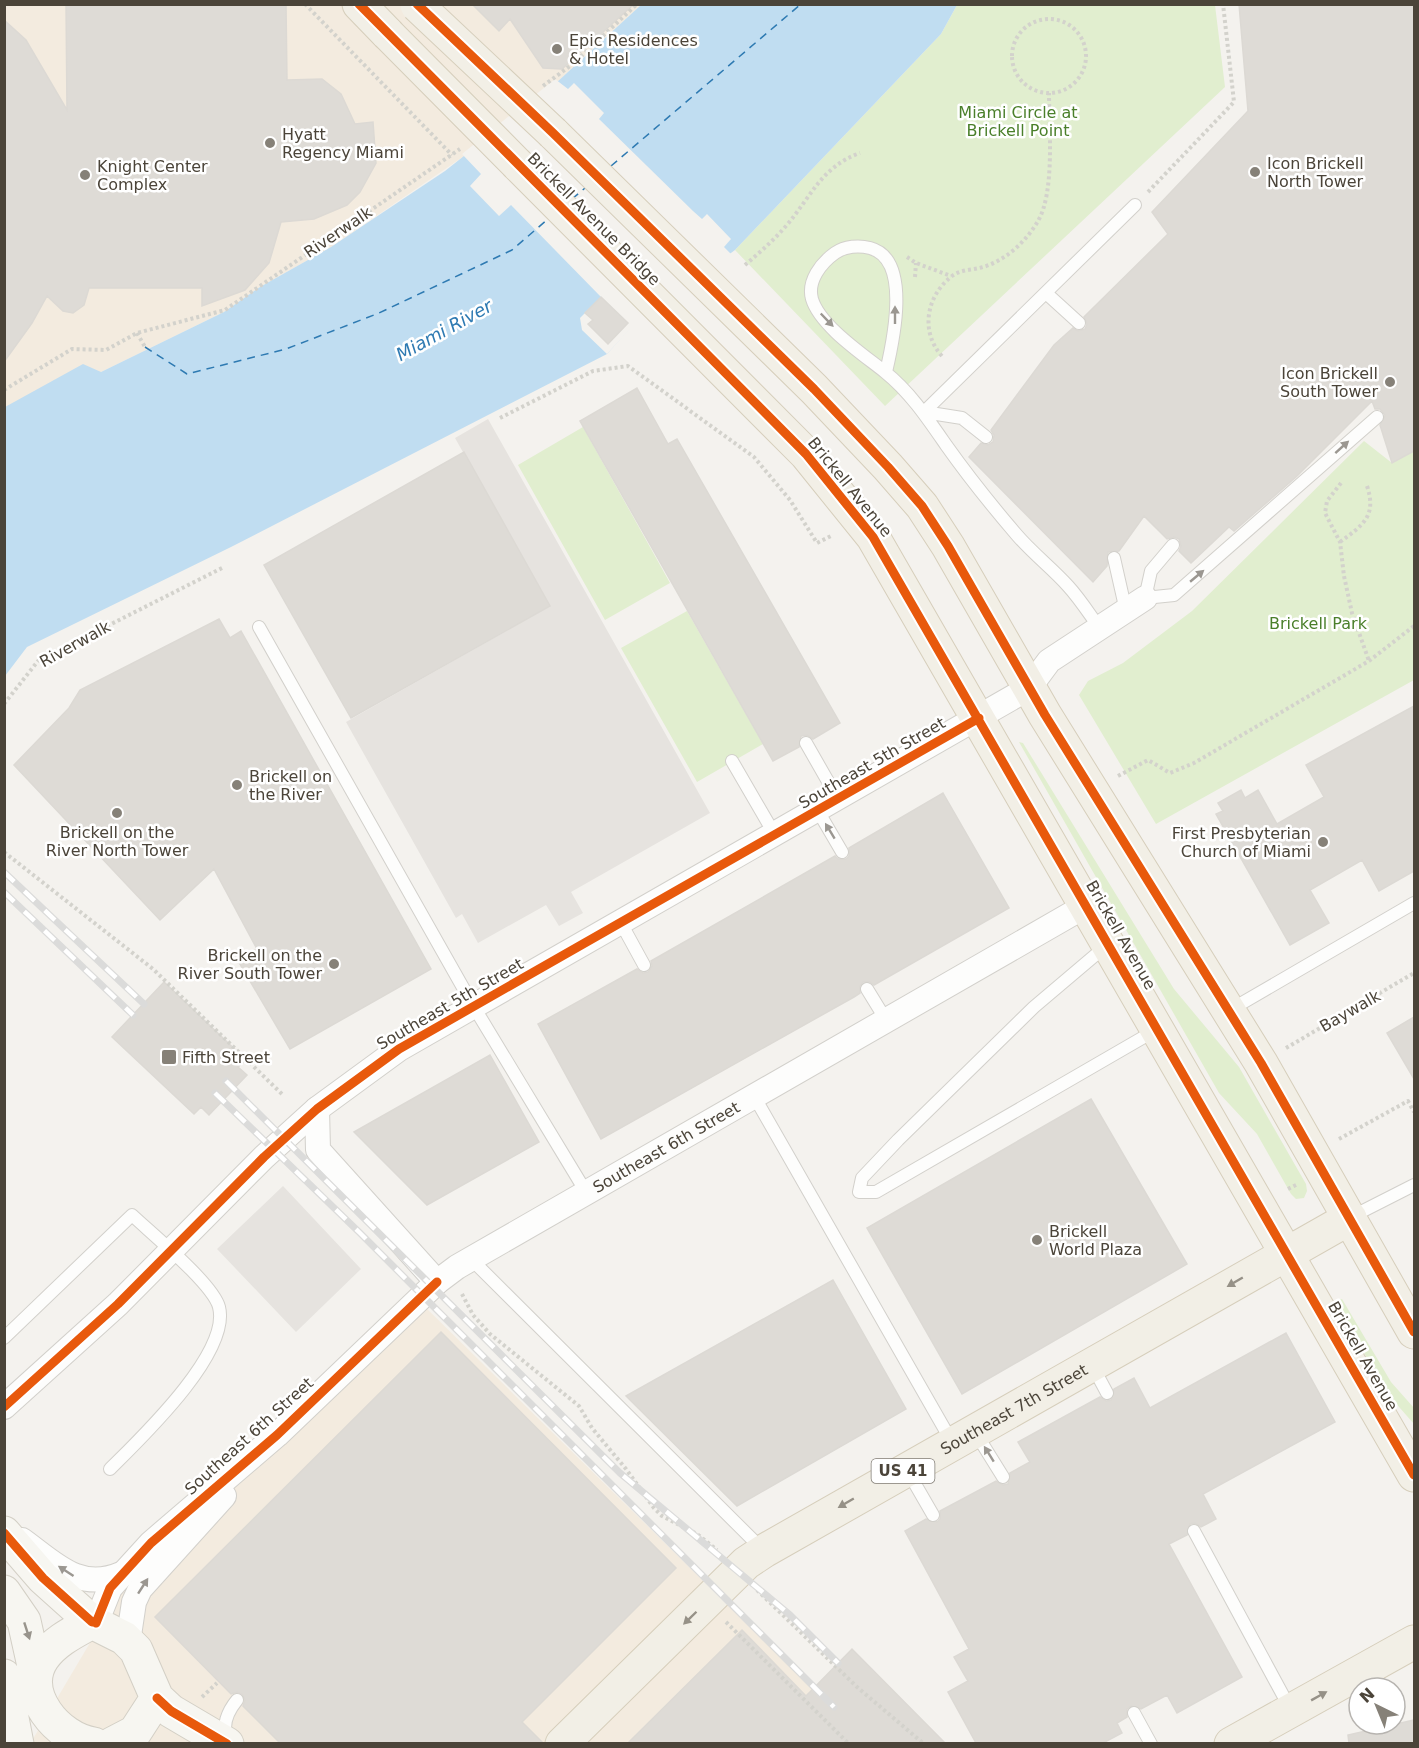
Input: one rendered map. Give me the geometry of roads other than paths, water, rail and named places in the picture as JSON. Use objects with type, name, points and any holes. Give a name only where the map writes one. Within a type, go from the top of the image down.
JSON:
[{"type":"main road","name":"Brickell Avenue Bridge","points":[[359,4],[778,425]]},
{"type":"main road","name":"Brickell Avenue Bridge","points":[[417,5],[553,133],[814,389],[888,467],[922,506],[948,546],[1029,688]]},
{"type":"main road","name":"Brickell Avenue","points":[[778,425],[806,454],[873,537],[1414,1475]]},
{"type":"main road","points":[[1029,688],[1229,1011],[1414,1332]]},
{"type":"main road","name":"Southeast 7th Street","points":[[562,1743],[746,1563],[764,1551],[1350,1218]]},
{"type":"main road","points":[[4,1533],[43,1578],[94,1623],[128,1642],[136,1650],[157,1698],[171,1711],[228,1743]]},
{"type":"main road","points":[[4,1592],[24,1622],[27,1685],[17,1743]]},
{"type":"main road","points":[[47,1743],[27,1685],[51,1649],[63,1638],[94,1623]]},
{"type":"main road","points":[[1231,1743],[1414,1642]]},
{"type":"main road","points":[[27,1685],[58,1729],[82,1742],[94,1743]]},
{"type":"main road","points":[[112,1743],[135,1732],[144,1722],[157,1698]]},
{"type":"street","name":"Southeast 5th Street","points":[[6,1403],[68,1352],[264,1157],[317,1108],[399,1049],[1029,688],[1049,661],[1101,630],[1136,604]]},
{"type":"street","name":"Southeast 6th Street","points":[[94,1623],[103,1602],[120,1574],[159,1535],[277,1435],[437,1282],[471,1259],[586,1192],[1087,905]]},
{"type":"street","points":[[317,1108],[318,1150],[437,1282]]},
{"type":"street","name":"Southeast 6th Street","points":[[128,1642],[134,1602],[140,1589],[238,1482],[277,1435]]},
{"type":"street","points":[[4,1527],[79,1578],[107,1580],[120,1574]]},
{"type":"lane","points":[[924,412],[1136,205]]},
{"type":"lane","points":[[886,372],[895,332],[895,290],[891,264],[877,250],[859,245],[837,252],[819,268],[811,283],[812,298],[820,315],[866,359],[886,372],[924,412],[947,447],[1018,536],[1069,586],[1101,630]]},
{"type":"lane","points":[[1046,293],[1078,323]]},
{"type":"lane","points":[[924,412],[962,418],[986,437]]},
{"type":"lane","points":[[1136,604],[1174,596],[1377,417]]},
{"type":"lane","points":[[1136,604],[1151,571],[1173,545]]},
{"type":"lane","points":[[1114,558],[1136,604]]},
{"type":"lane","points":[[259,627],[474,1007],[586,1192]]},
{"type":"lane","points":[[806,743],[842,852]]},
{"type":"lane","points":[[732,761],[775,835]]},
{"type":"lane","points":[[1229,1011],[1414,903]]},
{"type":"lane","points":[[621,923],[644,965]]},
{"type":"lane","points":[[1109,944],[1034,1007],[897,1140],[862,1178],[859,1192],[876,1191],[1158,1029]]},
{"type":"lane","points":[[867,989],[886,1020]]},
{"type":"lane","points":[[754,1096],[964,1437],[1003,1477]]},
{"type":"lane","points":[[1350,1218],[1414,1185]]},
{"type":"lane","points":[[4,1338],[132,1215],[170,1253],[202,1279],[219,1306],[219,1322],[213,1342],[197,1371],[166,1413],[110,1469]]},
{"type":"lane","points":[[471,1259],[764,1551]]},
{"type":"lane","points":[[1091,1364],[1107,1393]]},
{"type":"lane","points":[[906,1469],[933,1515]]},
{"type":"lane","points":[[1194,1531],[1292,1711]]},
{"type":"lane","points":[[228,1743],[225,1734],[226,1719],[237,1700]]},
{"type":"lane","points":[[1134,1713],[1151,1743]]},
{"type":"water","name":"Miami River","points":[[641,5],[957,5],[941,34],[735,250],[632,326],[607,354],[231,547],[27,647],[5,676],[5,407],[83,364],[101,372],[224,312],[260,287],[331,247],[445,171],[556,83]]},
{"type":"railway","points":[[4,872],[144,1004]]},
{"type":"railway","points":[[4,892],[133,1015]]},
{"type":"railway","points":[[226,1081],[620,1473],[790,1615],[838,1663]]},
{"type":"railway","points":[[215,1093],[360,1233],[834,1707]]},
{"type":"place","name":"Epic Residences & Hotel","points":[[557,49]]},
{"type":"place","name":"Hyatt Regency Miami","points":[[270,143]]},
{"type":"place","name":"Icon Brickell North Tower","points":[[1255,172]]},
{"type":"place","name":"Knight Center Complex","points":[[85,175]]},
{"type":"place","name":"Icon Brickell South Tower","points":[[1390,382]]},
{"type":"place","name":"Brickell on the River","points":[[237,785]]},
{"type":"place","name":"Brickell on the River North Tower","points":[[117,813]]},
{"type":"place","name":"First Presbyterian Church of Miami","points":[[1323,842]]},
{"type":"place","name":"Brickell on the River South Tower","points":[[334,964]]},
{"type":"place","name":"Fifth Street","points":[[169,1057]]},
{"type":"place","name":"Brickell World Plaza","points":[[1037,1240]]},
{"type":"park label","name":"Miami Circle at Brickell Point","points":[[1018,121]]},
{"type":"park label","name":"Brickell Park","points":[[1318,623]]}]
